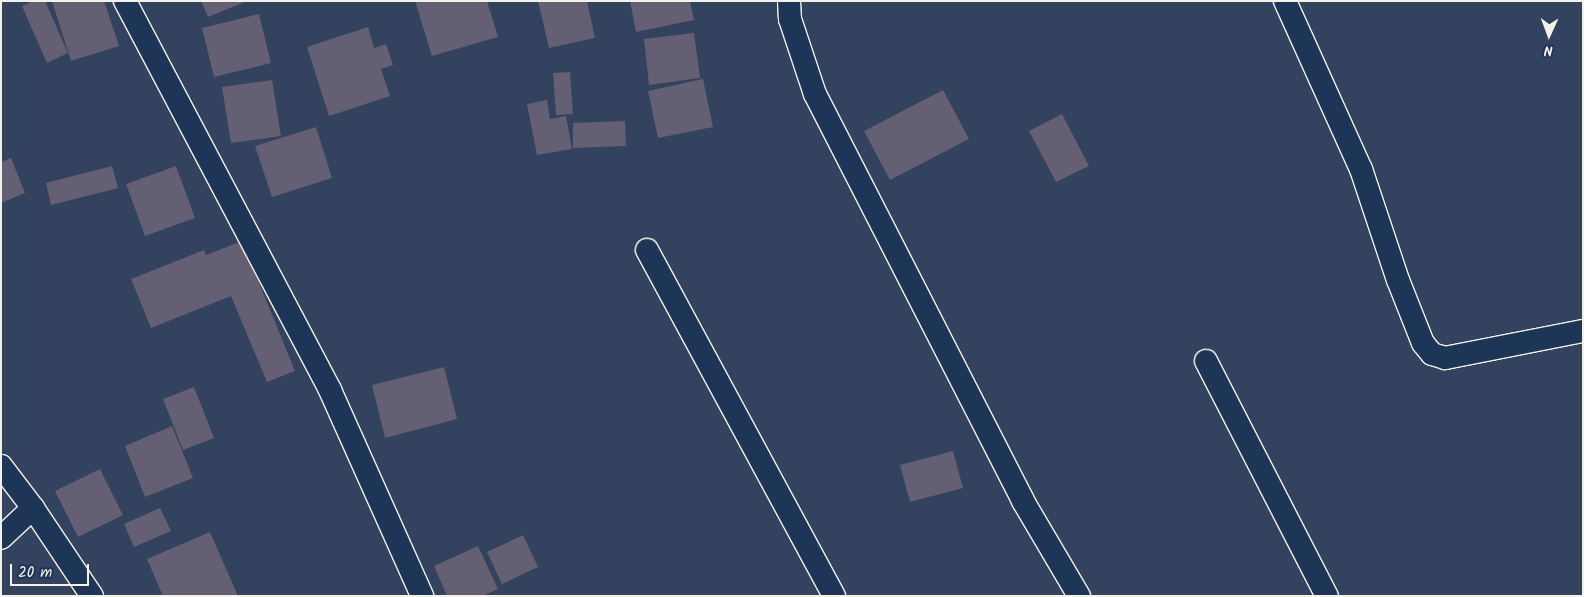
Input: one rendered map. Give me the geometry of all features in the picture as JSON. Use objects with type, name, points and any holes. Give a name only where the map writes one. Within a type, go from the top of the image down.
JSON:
[{"type":"street","points":[[125,1],[330,390],[422,596]]},
{"type":"street","points":[[789,1],[790,19],[815,94],[1018,492],[1079,596]]},
{"type":"street","points":[[1285,1],[1361,169],[1398,280],[1423,343],[1432,354],[1445,358],[1583,331]]},
{"type":"street","points":[[647,250],[834,596]]},
{"type":"street","points":[[1206,361],[1327,596]]},
{"type":"street","points":[[1,466],[34,508],[92,596]]},
{"type":"street","points":[[1,538],[34,508]]},
{"type":"building","points":[[33,1],[45,1],[68,53],[47,63],[22,6]]},
{"type":"building","points":[[52,1],[104,1],[119,46],[71,61]]},
{"type":"building","points":[[201,1],[247,1],[208,17]]},
{"type":"building","points":[[415,1],[487,1],[498,37],[432,56]]},
{"type":"building","points":[[538,1],[587,1],[595,38],[549,48]]},
{"type":"building","points":[[630,1],[690,1],[694,20],[636,32]]},
{"type":"building","points":[[259,14],[271,63],[214,77],[202,28]]},
{"type":"building","points":[[368,27],[374,48],[386,44],[393,65],[381,69],[390,96],[329,116],[307,47]]},
{"type":"building","points":[[694,33],[700,78],[649,85],[644,39]]},
{"type":"building","points":[[570,72],[573,114],[556,115],[553,73]]},
{"type":"building","points":[[703,79],[713,127],[658,138],[648,91]]},
{"type":"building","points":[[272,80],[281,136],[231,143],[222,87]]},
{"type":"building","points":[[943,90],[969,139],[890,180],[864,131]]},
{"type":"building","points":[[547,100],[550,119],[566,116],[572,149],[537,155],[527,104]]},
{"type":"building","points":[[1062,114],[1089,166],[1056,182],[1029,131]]},
{"type":"building","points":[[625,121],[626,146],[573,148],[573,123]]},
{"type":"building","points":[[316,127],[332,178],[272,197],[255,146]]},
{"type":"building","points":[[11,158],[25,193],[1,203],[1,162]]},
{"type":"building","points":[[112,166],[118,188],[51,205],[46,183]]},
{"type":"building","points":[[176,166],[195,218],[145,236],[126,184]]},
{"type":"building","points":[[242,241],[295,371],[267,382],[231,296],[151,328],[131,279],[204,250],[206,255]]},
{"type":"building","points":[[444,367],[457,419],[385,438],[372,385]]},
{"type":"building","points":[[194,387],[214,438],[183,450],[163,399]]},
{"type":"building","points":[[172,426],[193,478],[145,497],[125,446]]},
{"type":"building","points":[[953,451],[963,488],[910,502],[900,465]]},
{"type":"building","points":[[100,469],[123,515],[78,537],[55,491]]},
{"type":"building","points":[[160,508],[171,531],[134,547],[124,524]]},
{"type":"building","points":[[210,532],[238,596],[163,596],[147,559]]},
{"type":"building","points":[[523,535],[538,567],[502,584],[487,552]]},
{"type":"building","points":[[478,546],[498,589],[483,596],[447,596],[434,566]]}]
